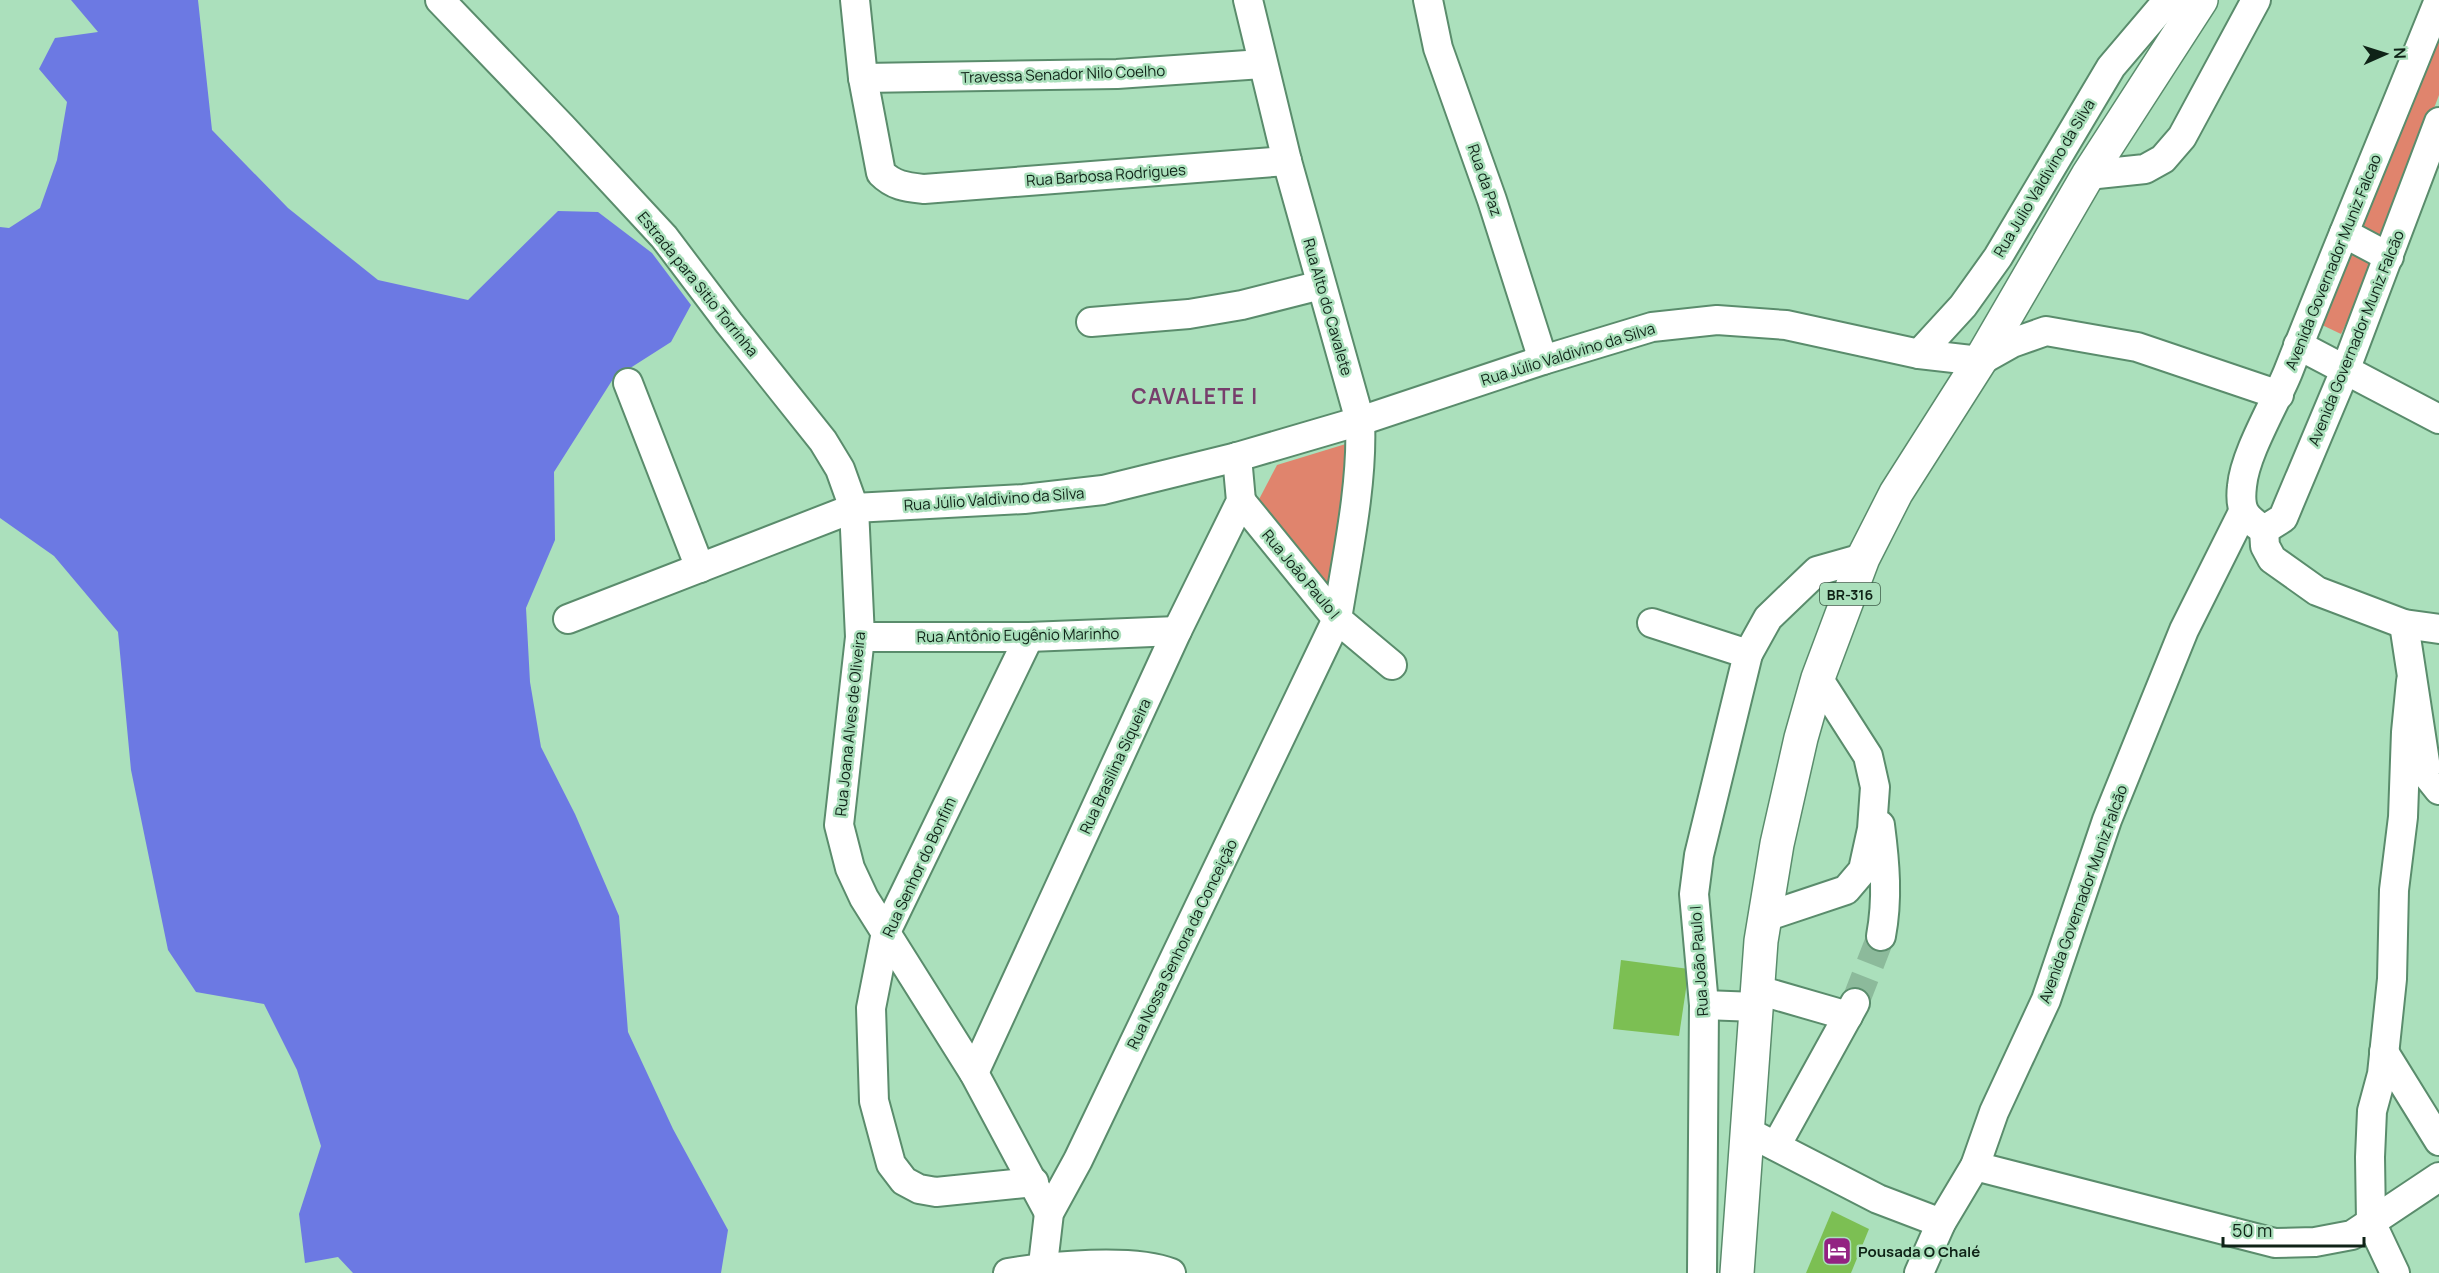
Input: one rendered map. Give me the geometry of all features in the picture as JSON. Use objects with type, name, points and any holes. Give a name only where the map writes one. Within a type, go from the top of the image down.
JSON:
[{"type":"highway","name":"BR-316","points":[[1737,1273],[1746,1131],[1765,917],[1776,844],[1818,678],[1863,558],[1896,493],[1980,361],[2088,176],[2202,0]]},
{"type":"street","name":"Estrada para Sitio Torrinha","points":[[440,0],[664,237],[823,441],[840,469],[854,508]]},
{"type":"street","name":"Rua Barbosa Rodrigues","points":[[855,0],[863,78],[881,173],[896,185],[924,189],[1287,161]]},
{"type":"street","name":"Rua Alto do Cavalete","points":[[1248,0],[1287,161],[1360,421],[1352,525],[1337,619]]},
{"type":"street","name":"Rua da Paz","points":[[1428,0],[1438,48],[1492,200],[1543,360]]},
{"type":"street","name":"Rua Julio Valdivino da Silva","points":[[1919,354],[1963,306],[1998,257],[2111,67],[2168,0]]},
{"type":"street","points":[[2088,176],[2145,169],[2163,159],[2182,137],[2256,0]]},
{"type":"street","name":"Avenida Governador Muniz Falcao","points":[[2253,522],[2242,483],[2247,465],[2302,337],[2439,0]]},
{"type":"street","name":"Travessa Senador Nilo Coelho","points":[[863,78],[1117,74],[1262,64]]},
{"type":"street","name":"Avenida Governador Muniz Falcão","points":[[1918,1273],[1941,1223],[1975,1166],[1994,1112],[2046,1000],[2107,820],[2184,630],[2253,522],[2283,518],[2349,361],[2439,122]]},
{"type":"street","points":[[2344,233],[2389,257]]},
{"type":"street","points":[[1091,322],[1189,314],[1242,305],[1321,285]]},
{"type":"street","name":"Rua Júlio Valdivino da Silva","points":[[568,619],[854,508],[1024,499],[1103,490],[1237,457],[1360,421],[1543,360],[1652,327],[1717,320],[1786,325],[1919,354],[1980,361]]},
{"type":"street","points":[[1980,361],[2012,343],[2046,331],[2137,347],[2278,395]]},
{"type":"street","points":[[2302,337],[2439,404]]},
{"type":"street","points":[[2349,361],[2439,419]]},
{"type":"street","points":[[627,383],[700,568]]},
{"type":"street","points":[[1237,457],[1241,501]]},
{"type":"street","name":"Rua João Paulo I","points":[[1241,501],[1337,619],[1392,665]]},
{"type":"street","name":"Rua Brasilina Siqueira","points":[[974,1073],[1177,631],[1241,501]]},
{"type":"street","name":"Rua Joana Alves de Oliveira","points":[[854,508],[860,637],[839,825],[850,868],[864,898],[974,1073],[1049,1213]]},
{"type":"street","points":[[2253,522],[2272,559],[2318,591],[2404,624],[2439,629]]},
{"type":"street","name":"Rua João Paulo I","points":[[1702,1273],[1704,1005],[1694,894],[1699,855],[1748,654],[1768,618],[1817,571],[1863,558]]},
{"type":"street","name":"Rua Nossa Senhora da Conceição","points":[[1042,1270],[1049,1213],[1084,1149],[1337,619]]},
{"type":"street","points":[[1652,623],[1748,654]]},
{"type":"street","points":[[2404,624],[2427,775],[2439,790]]},
{"type":"street","name":"Rua Antônio Eugênio Marinho","points":[[860,637],[1029,637],[1177,631]]},
{"type":"street","name":"Rua Senhor do Bonfim","points":[[1029,637],[886,932],[870,1008],[874,1101],[891,1164],[904,1181],[919,1189],[936,1192],[1034,1182]]},
{"type":"street","points":[[1818,678],[1868,756],[1875,788],[1886,871],[1886,913],[1881,936]]},
{"type":"street","points":[[2395,1273],[2371,1222],[2370,1157],[2372,1111],[2382,1074],[2392,979],[2394,890],[2403,817],[2406,732],[2411,681]]},
{"type":"street","points":[[1765,917],[1846,890],[1858,877],[1863,870],[1872,829],[1875,788]]},
{"type":"street","points":[[1704,1005],[1757,998],[1851,1010],[1776,1146]]},
{"type":"street","points":[[2384,1052],[2439,1141]]},
{"type":"street","points":[[1746,1131],[1878,1199],[1941,1223]]},
{"type":"street","points":[[1975,1166],[2275,1243],[2315,1242],[2352,1235],[2439,1177]]},
{"type":"street","points":[[1008,1273],[1136,1265],[1171,1273]]},
{"type":"shaded area","points":[[2439,33],[2439,95],[2383,243],[2361,231],[2417,79]]},
{"type":"shaded area","points":[[2350,251],[2375,264],[2341,334],[2320,324]]},
{"type":"shaded area","points":[[1349,443],[1331,603],[1255,507],[1277,465]]},
{"type":"water","points":[[71,0],[198,0],[212,130],[288,208],[378,280],[468,300],[558,211],[598,212],[652,253],[691,305],[671,342],[613,379],[554,472],[555,540],[526,608],[530,682],[541,747],[575,814],[619,916],[628,1032],[673,1129],[728,1230],[721,1273],[353,1273],[338,1257],[305,1263],[299,1214],[321,1146],[297,1070],[264,1004],[196,992],[168,950],[131,770],[118,632],[54,556],[0,518],[0,227],[9,228],[40,208],[57,160],[67,102],[39,69],[55,38],[98,32]]},
{"type":"building","points":[[1621,960],[1689,969],[1679,1036],[1613,1029]]},
{"type":"building","name":"Pousada O Chalé","points":[[1832,1211],[1869,1229],[1851,1273],[1806,1273]]},
{"type":"tunnel","points":[[1855,1003],[1881,936]]},
{"type":"place","name":"Pousada O Chalé","points":[[1837,1251]]},
{"type":"district","name":"CAVALETE I","points":[[1195,396]]}]
